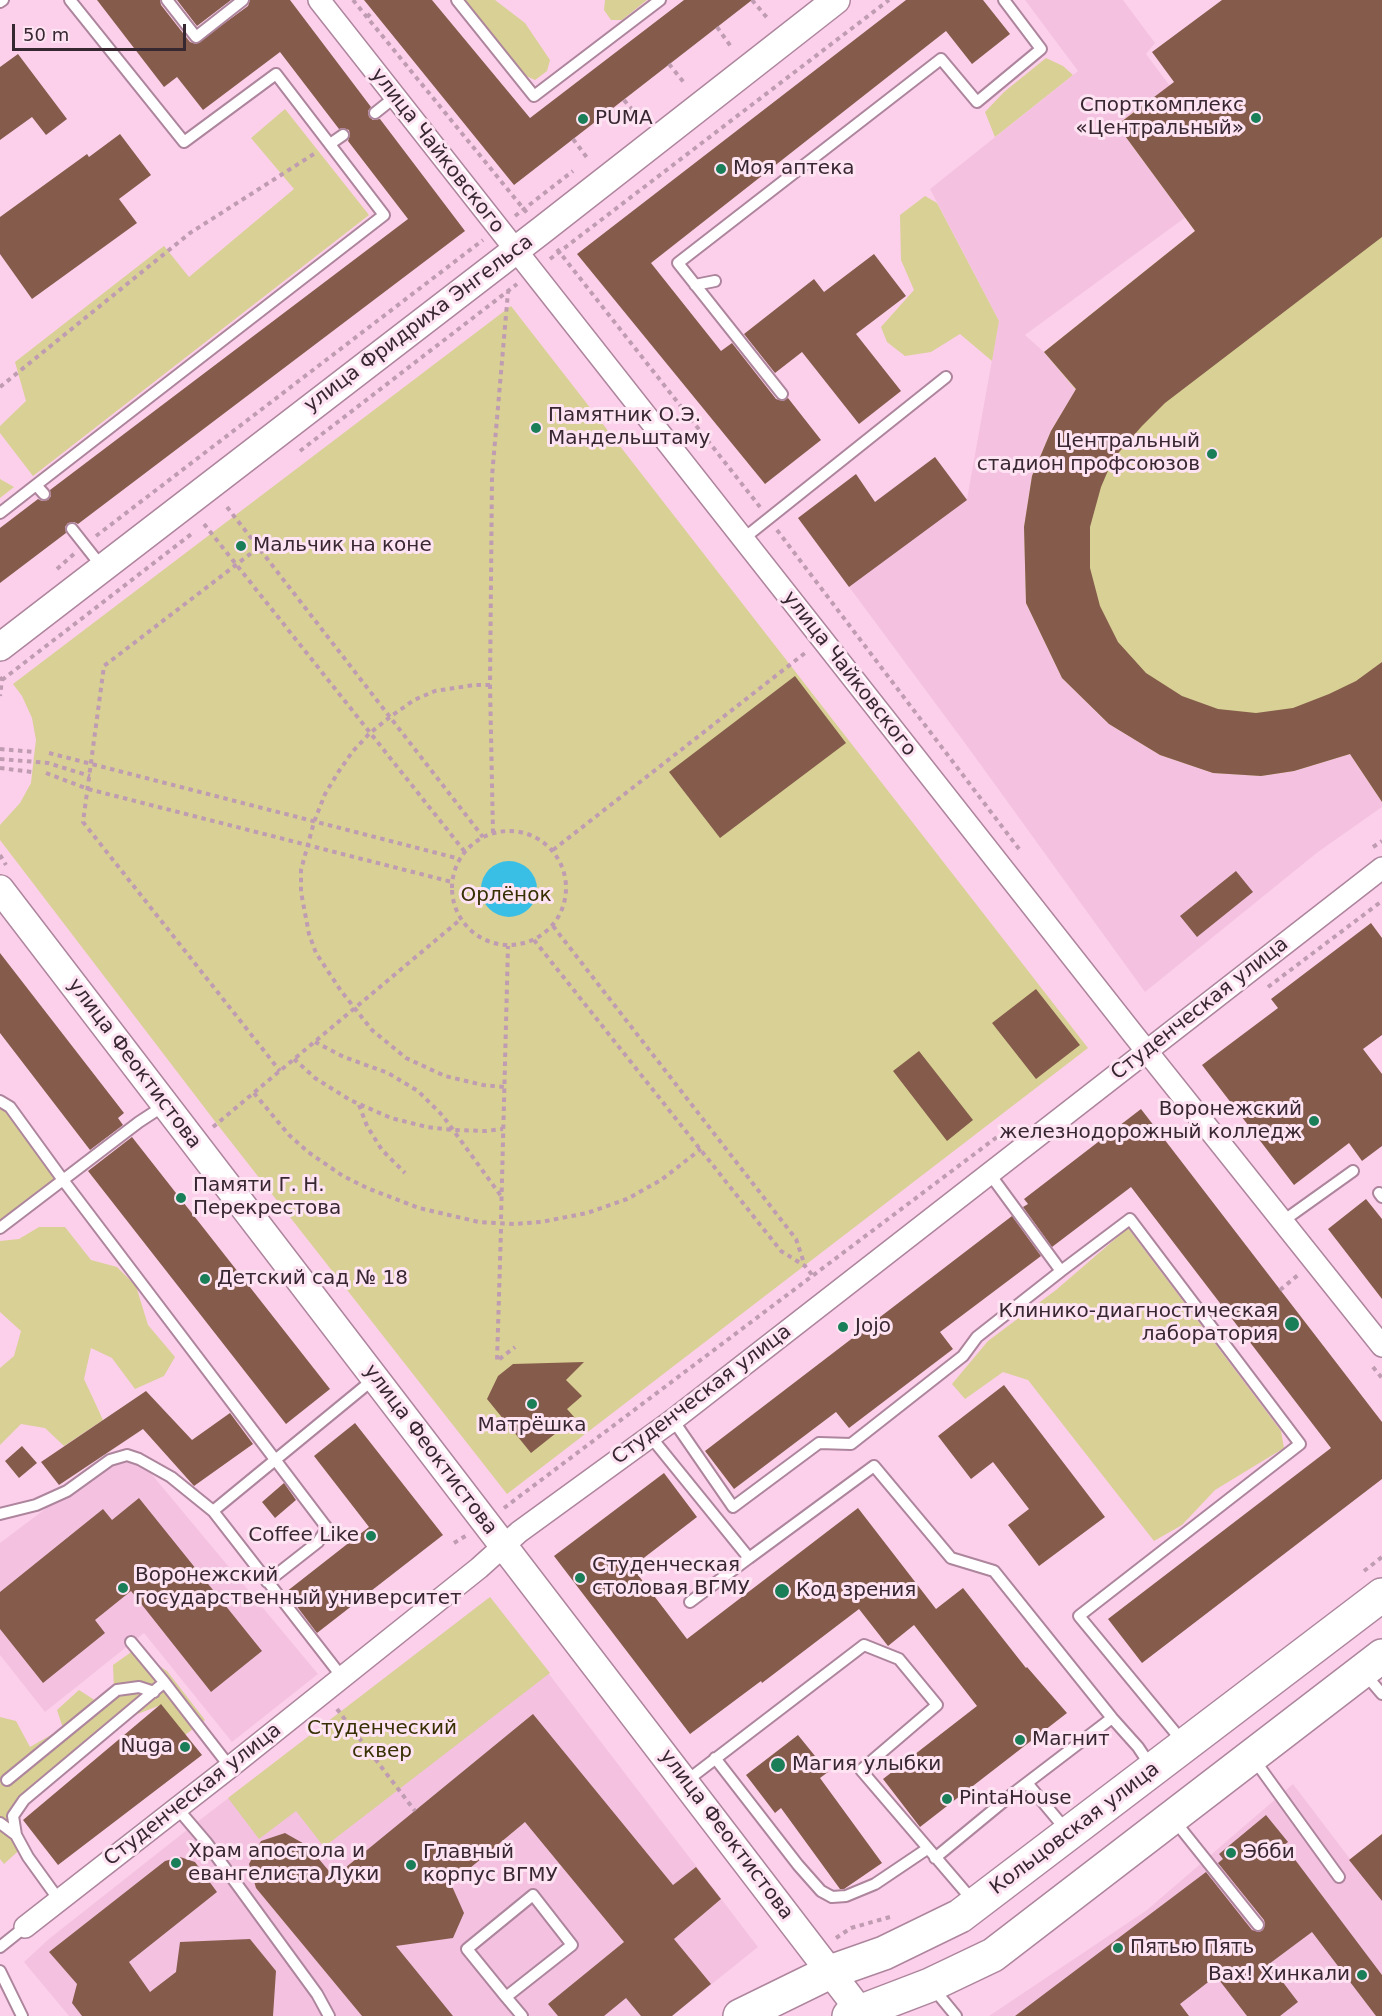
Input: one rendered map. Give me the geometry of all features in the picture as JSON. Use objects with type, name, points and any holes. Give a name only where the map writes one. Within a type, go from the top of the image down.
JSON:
[{"type":"main road","name":"Кольцовская улица","points":[[740,2016],[831,1956],[884,1953],[960,1916],[1185,1745],[1369,1586]]},
{"type":"main road","points":[[857,2014],[930,1985],[993,1955],[1251,1756],[1376,1673]]},
{"type":"street","name":"улица Чайковского","points":[[319,0],[1382,1346]]},
{"type":"street","name":"улица Фридриха Энгельса","points":[[0,646],[542,230],[827,3]]},
{"type":"street","name":"Студенческая улица","points":[[25,1927],[230,1767],[519,1532],[673,1420],[1382,868]]},
{"type":"street","name":"улица Феоктистова","points":[[0,889],[685,1782],[831,1956],[857,2014]]},
{"type":"lane","points":[[0,513],[384,215],[276,74],[184,142],[70,0]]},
{"type":"lane","points":[[167,0],[196,37],[243,0]]},
{"type":"lane","points":[[457,0],[534,96],[660,0]]},
{"type":"lane","points":[[782,394],[678,263],[941,59],[973,105],[1041,49],[1004,0]]},
{"type":"lane","points":[[375,113],[395,97]]},
{"type":"lane","points":[[330,144],[344,135]]},
{"type":"lane","points":[[695,285],[715,281]]},
{"type":"lane","points":[[743,539],[946,377]]},
{"type":"lane","points":[[36,485],[44,494]]},
{"type":"lane","points":[[72,529],[102,567]]},
{"type":"lane","points":[[0,1101],[10,1107],[327,1528],[318,1542],[267,1582]]},
{"type":"lane","points":[[0,1228],[165,1104]]},
{"type":"lane","points":[[1283,1221],[1353,1171]]},
{"type":"lane","points":[[989,1173],[1061,1271]]},
{"type":"lane","points":[[673,1420],[733,1507],[819,1443],[851,1444],[963,1356],[977,1337],[1130,1219],[1300,1444],[1079,1616],[1185,1745]]},
{"type":"lane","points":[[213,1511],[375,1378]]},
{"type":"lane","points":[[650,1437],[749,1558]]},
{"type":"lane","points":[[0,1514],[36,1505],[67,1491],[110,1460],[127,1455],[139,1459],[171,1477],[213,1511],[342,1677]]},
{"type":"lane","points":[[690,1602],[874,1466],[951,1558],[994,1571],[1138,1748],[1153,1770]]},
{"type":"lane","points":[[132,1642],[230,1767]]},
{"type":"lane","points":[[685,1782],[864,1645],[899,1659],[937,1705],[861,1770],[975,1904]]},
{"type":"lane","points":[[59,1900],[28,1857],[16,1835],[13,1816],[24,1800],[165,1683]]},
{"type":"lane","points":[[7,1780],[117,1690],[139,1687],[154,1692]]},
{"type":"lane","points":[[715,1758],[821,1891],[832,1897],[846,1896],[875,1884],[931,1854],[1112,1718]]},
{"type":"lane","points":[[1251,1756],[1339,1876]]},
{"type":"lane","points":[[1027,1783],[1069,1833]]},
{"type":"lane","points":[[177,1808],[213,1851],[316,1994],[329,2016]]},
{"type":"lane","points":[[1172,1817],[1258,1925]]},
{"type":"lane","points":[[0,1823],[16,1835]]},
{"type":"lane","points":[[506,1997],[572,1945],[533,1895],[467,1949],[518,2015]]},
{"type":"lane","points":[[0,1947],[25,1927]]},
{"type":"lane","points":[[0,1971],[22,2016]]},
{"type":"lane","points":[[930,1985],[956,2016]]},
{"type":"path","points":[[353,0],[542,230],[768,518],[1020,851]]},
{"type":"path","points":[[752,0],[769,20]]},
{"type":"path","points":[[559,252],[889,0]]},
{"type":"path","points":[[367,17],[373,11]]},
{"type":"path","points":[[760,27],[778,13]]},
{"type":"path","points":[[717,27],[732,48],[741,41]]},
{"type":"path","points":[[402,60],[408,55]]},
{"type":"path","points":[[669,64],[685,84]]},
{"type":"path","points":[[676,92],[694,77]]},
{"type":"path","points":[[624,100],[640,119]]},
{"type":"path","points":[[444,111],[450,106]]},
{"type":"path","points":[[632,126],[649,112]]},
{"type":"path","points":[[573,139],[588,159]]},
{"type":"path","points":[[0,387],[190,233],[330,144]]},
{"type":"path","points":[[54,572],[85,545],[597,152]]},
{"type":"path","points":[[493,171],[499,166]]},
{"type":"path","points":[[292,457],[521,281]]},
{"type":"path","points":[[492,833],[490,685],[492,476],[508,291]]},
{"type":"path","points":[[219,513],[236,500]]},
{"type":"path","points":[[227,507],[483,837]]},
{"type":"path","points":[[0,696],[1,679],[212,519]]},
{"type":"path","points":[[204,524],[465,852]]},
{"type":"path","points":[[258,548],[104,666],[92,765],[82,822],[280,1071]]},
{"type":"path","points":[[553,850],[822,639]]},
{"type":"path","points":[[490,685],[474,684],[435,691],[414,700],[370,733],[339,771],[325,794],[307,845],[301,870],[301,892],[309,934],[321,960],[341,992],[372,1030],[406,1058],[445,1076],[483,1085],[504,1087]]},
{"type":"path","points":[[0,748],[35,752]]},
{"type":"path","points":[[49,753],[460,859]]},
{"type":"path","points":[[0,759],[48,763],[90,776]]},
{"type":"path","points":[[0,768],[32,772]]},
{"type":"path","points":[[46,773],[88,789],[452,882]]},
{"type":"path","points":[[506,831],[531,835],[553,850],[564,871],[567,894],[564,906],[553,926],[526,943],[508,946],[477,935],[461,919],[454,902],[452,882],[460,859],[483,837],[492,833],[506,831]]},
{"type":"path","points":[[1373,848],[1382,841]]},
{"type":"path","points":[[209,1131],[461,919]]},
{"type":"path","points":[[553,926],[796,1239],[806,1266],[813,1276]]},
{"type":"path","points":[[534,940],[781,1251],[806,1266]]},
{"type":"path","points":[[501,1219],[508,946]]},
{"type":"path","points":[[315,1042],[344,1057],[388,1073],[418,1091],[443,1116],[501,1197]]},
{"type":"path","points":[[294,1059],[315,1078],[359,1104],[391,1118],[454,1131],[503,1129]]},
{"type":"path","points":[[254,1093],[289,1135],[308,1152],[344,1176],[419,1208],[479,1222],[514,1224],[542,1222],[587,1213],[627,1198],[661,1180],[701,1149]]},
{"type":"path","points":[[359,1104],[367,1126],[382,1150],[405,1173]]},
{"type":"path","points":[[502,1510],[1004,1131]]},
{"type":"path","points":[[501,1229],[497,1361],[515,1347]]},
{"type":"path","points":[[1280,1290],[1301,1272]]},
{"type":"path","points":[[1369,1586],[1382,1557]]},
{"type":"path","points":[[324,1691],[416,1810]]},
{"type":"path","points":[[831,1956],[851,1928],[896,1915]]},
{"type":"shaded area","points":[[1025,0],[1123,0],[1155,43],[1146,54],[1239,178],[1025,335],[1044,352],[1076,389],[1051,431],[1350,754],[1382,802],[1382,807],[1318,852],[1145,992],[798,518],[834,491],[854,517],[935,457],[967,499],[999,321],[930,189],[1078,71]]},
{"type":"shaded area","name":"Воронежский государственный университет","points":[[139,1459],[318,1674],[232,1742],[144,1633],[45,1712],[0,1655],[0,1543],[110,1460]]},
{"type":"shaded area","points":[[490,1597],[758,1947],[672,2016],[69,2016],[24,1962],[50,1938],[192,1826]]},
{"type":"shaded area","points":[[1293,1784],[1382,1901],[1382,2016],[989,2016],[1147,1910]]},
{"type":"green space","points":[[465,0],[495,0],[525,23],[550,60],[547,71],[535,80],[524,75]]},
{"type":"green space","points":[[605,0],[647,0],[622,20],[611,20],[604,10]]},
{"type":"green space","points":[[1046,58],[1063,66],[1073,75],[995,137],[985,112],[1004,92]]},
{"type":"green space","name":"Центральный стадион профсоюзов","points":[[1382,88],[1382,802],[1350,754],[1294,771],[1261,776],[1213,773],[1160,755],[1109,724],[1062,678],[1026,603],[1024,527],[1032,476],[1051,431],[1076,390],[1044,352],[1195,231],[1117,125],[1151,99],[1228,205]]},
{"type":"green space","points":[[285,109],[369,215],[33,476],[0,433],[0,426],[26,401],[15,362],[164,246],[189,277],[294,189],[251,138]]},
{"type":"green space","points":[[925,196],[937,203],[999,321],[992,361],[960,334],[931,352],[905,356],[887,342],[881,327],[914,290],[901,260],[900,215]]},
{"type":"green space","name":"Орлёнок","points":[[511,306],[1088,1048],[507,1494],[217,1124],[0,840],[0,825],[20,803],[31,783],[36,740],[32,718],[22,696],[13,684]]},
{"type":"green space","points":[[0,479],[14,487],[0,498]]},
{"type":"green space","points":[[0,1109],[8,1112],[55,1178],[0,1222]]},
{"type":"green space","points":[[39,1227],[65,1227],[91,1260],[117,1267],[136,1286],[148,1325],[175,1357],[164,1376],[135,1389],[112,1358],[91,1348],[84,1379],[103,1420],[64,1446],[45,1428],[21,1424],[0,1445],[0,1368],[14,1356],[21,1331],[0,1312],[0,1241],[19,1239]]},
{"type":"green space","points":[[1128,1228],[1281,1431],[1284,1448],[1215,1490],[1182,1525],[1154,1541],[1028,1380],[1003,1372],[965,1399],[952,1384],[988,1341],[1056,1290]]},
{"type":"green space","name":"Студенческий сквер","points":[[490,1597],[550,1673],[324,1847],[296,1811],[259,1839],[228,1798]]},
{"type":"green space","points":[[137,1648],[147,1658],[167,1671],[205,1720],[185,1735],[161,1705],[132,1716],[13,1816],[26,1844],[4,1864],[0,1859],[0,1717],[16,1721],[30,1747],[63,1728],[57,1710],[79,1690],[96,1701],[114,1689],[113,1665]]},
{"type":"water","points":[[509,861],[520,863],[529,869],[535,878],[537,889],[535,900],[529,909],[520,915],[509,917],[498,915],[489,909],[483,900],[481,889],[483,878],[489,869],[498,863]]},
{"type":"building","points":[[97,0],[160,0],[161,5],[190,42],[196,44],[248,6],[250,0],[290,0],[371,107],[368,111],[369,117],[373,120],[380,119],[465,231],[78,524],[68,523],[65,527],[66,533],[0,583],[0,528],[38,499],[48,500],[51,496],[50,490],[408,219],[348,141],[349,130],[339,129],[280,52],[203,110],[177,77],[164,87]]},
{"type":"building","points":[[177,0],[231,0],[197,26]]},
{"type":"building","points":[[364,0],[432,0],[530,118],[684,0],[752,0],[514,185]]},
{"type":"building","points":[[906,0],[983,0],[1010,34],[972,64],[946,31],[651,263],[721,351],[732,343],[776,399],[783,401],[788,398],[821,440],[765,484],[577,254]]},
{"type":"building","points":[[1222,0],[1382,0],[1382,237],[1165,403],[1142,426],[1113,459],[1101,487],[1090,527],[1090,568],[1100,606],[1118,642],[1146,673],[1182,696],[1218,709],[1256,713],[1293,708],[1356,681],[1382,662],[1382,802],[1350,754],[1294,771],[1261,776],[1213,773],[1160,755],[1109,724],[1062,678],[1026,603],[1024,527],[1032,476],[1051,431],[1076,389],[1044,352],[1195,231],[1117,125],[1174,82],[1152,52]]},
{"type":"building","points":[[18,54],[67,119],[46,135],[32,117],[0,140],[0,67]]},
{"type":"building","points":[[120,134],[151,175],[119,199],[137,223],[32,299],[0,254],[0,217],[87,154],[89,157]]},
{"type":"building","points":[[874,254],[906,296],[856,334],[901,391],[859,424],[802,352],[775,373],[744,334],[814,279],[824,292]]},
{"type":"building","points":[[935,457],[967,500],[849,587],[798,518],[856,474],[875,502]]},
{"type":"building","points":[[795,676],[846,743],[720,838],[669,772]]},
{"type":"building","points":[[1236,871],[1253,892],[1197,937],[1180,916]]},
{"type":"building","name":"Воронежский железнодорожный колледж","points":[[1371,923],[1382,938],[1382,1035],[1363,1049],[1382,1074],[1382,1146],[1362,1161],[1349,1143],[1294,1185],[1202,1065],[1278,1008],[1271,999]]},
{"type":"building","points":[[0,953],[124,1113],[118,1118],[123,1125],[90,1150],[0,1033]]},
{"type":"building","points":[[1036,989],[1080,1045],[1036,1079],[992,1023]]},
{"type":"building","points":[[919,1051],[973,1120],[947,1141],[893,1071]]},
{"type":"building","points":[[1141,1109],[1382,1422],[1382,1479],[1142,1663],[1108,1619],[1331,1448],[1131,1187],[1052,1247],[1023,1207],[1028,1204],[1024,1199]]},
{"type":"building","points":[[132,1137],[330,1389],[286,1424],[88,1171]]},
{"type":"building","points":[[1366,1199],[1382,1219],[1382,1299],[1328,1229]]},
{"type":"building","points":[[1012,1216],[1041,1256],[940,1332],[953,1349],[849,1428],[836,1412],[734,1489],[705,1451]]},
{"type":"building","name":"Матрёшка","points":[[584,1362],[566,1380],[582,1396],[567,1409],[575,1418],[531,1453],[487,1399],[498,1376],[513,1364]]},
{"type":"building","points":[[1004,1385],[1105,1517],[1039,1566],[1008,1525],[1029,1509],[993,1462],[971,1479],[938,1436]]},
{"type":"building","points":[[146,1391],[192,1440],[230,1413],[253,1444],[194,1486],[143,1429],[59,1485],[41,1462]]},
{"type":"building","points":[[355,1423],[443,1535],[317,1633],[286,1592],[369,1527],[314,1456]]},
{"type":"building","points":[[22,1446],[37,1463],[19,1478],[5,1461]]},
{"type":"building","points":[[664,1473],[697,1517],[632,1567],[687,1639],[858,1508],[936,1609],[963,1588],[1026,1668],[1067,1713],[920,1827],[883,1779],[977,1706],[914,1625],[888,1646],[859,1609],[762,1683],[761,1681],[690,1734],[554,1556]]},
{"type":"building","points":[[284,1483],[296,1500],[275,1518],[262,1502]]},
{"type":"building","points":[[139,1498],[262,1651],[211,1692],[131,1591],[95,1620],[105,1633],[43,1683],[0,1629],[0,1592],[103,1509],[112,1520]]},
{"type":"building","points":[[161,1704],[202,1755],[58,1865],[23,1820]]},
{"type":"building","name":"Главный корпус ВГМУ","points":[[533,1714],[673,1885],[696,1867],[721,1899],[674,1939],[711,1984],[672,2016],[641,2016],[626,1998],[604,2016],[558,2016],[548,2004],[624,1942],[525,1822],[451,1884],[464,1913],[453,1938],[396,1946],[453,2016],[362,2016],[256,1888],[249,1864],[261,1841],[285,1833],[308,1846],[334,1877]]},
{"type":"building","points":[[798,1735],[828,1772],[820,1778],[882,1863],[844,1889],[840,1889],[781,1808],[775,1813],[746,1775]]},
{"type":"building","points":[[1266,1815],[1288,1842],[1284,1845],[1382,1975],[1382,2016],[1376,2016],[1312,1932],[1269,1964],[1298,2002],[1280,2016],[1247,2016],[1216,1976],[1180,2004],[1189,2016],[1015,2016],[1206,1872],[1252,1930],[1259,1932],[1263,1930],[1264,1920],[1218,1863],[1223,1859],[1219,1854]]},
{"type":"building","points":[[1382,1834],[1382,1901],[1349,1860]]},
{"type":"building","points":[[180,1857],[195,1862],[217,1892],[129,1962],[150,1992],[176,1972],[180,1942],[250,1939],[276,1971],[273,2016],[82,2016],[72,2003],[77,1984],[49,1952],[165,1861]]},
{"type":"place","name":"Спорткомплекс «Центральный»","points":[[1256,118]]},
{"type":"place","name":"PUMA","points":[[583,119]]},
{"type":"place","name":"Моя аптека","points":[[721,169]]},
{"type":"place","name":"Памятник О.Э. Мандельштаму","points":[[536,428]]},
{"type":"place","name":"Центральный стадион профсоюзов","points":[[1212,454]]},
{"type":"place","name":"Мальчик на коне","points":[[241,546]]},
{"type":"place","name":"Воронежский железнодорожный колледж","points":[[1314,1121]]},
{"type":"place","name":"Памяти Г. Н. Перекрестова","points":[[181,1198]]},
{"type":"place","name":"Детский сад № 18","points":[[205,1279]]},
{"type":"place","name":"Клинико-диагностическая лаборатория","points":[[1292,1324]]},
{"type":"place","name":"Jojo","points":[[843,1327]]},
{"type":"place","name":"Матрёшка","points":[[532,1404]]},
{"type":"place","name":"Coffee Like","points":[[371,1536]]},
{"type":"place","name":"Студенческая столовая ВГМУ","points":[[580,1578]]},
{"type":"place","name":"Воронежский государственный университет","points":[[123,1588]]},
{"type":"place","name":"Код зрения","points":[[782,1591]]},
{"type":"place","name":"Магнит","points":[[1020,1740]]},
{"type":"place","name":"Nuga","points":[[185,1747]]},
{"type":"place","name":"Магия улыбки","points":[[778,1765]]},
{"type":"place","name":"PintaHouse","points":[[947,1799]]},
{"type":"place","name":"Эбби","points":[[1231,1853]]},
{"type":"place","name":"Храм апостола и евангелиста Луки","points":[[176,1863]]},
{"type":"place","name":"Главный корпус ВГМУ","points":[[411,1865]]},
{"type":"place","name":"Пятью Пять","points":[[1118,1948]]},
{"type":"place","name":"Вах! Хинкали","points":[[1362,1975]]}]
